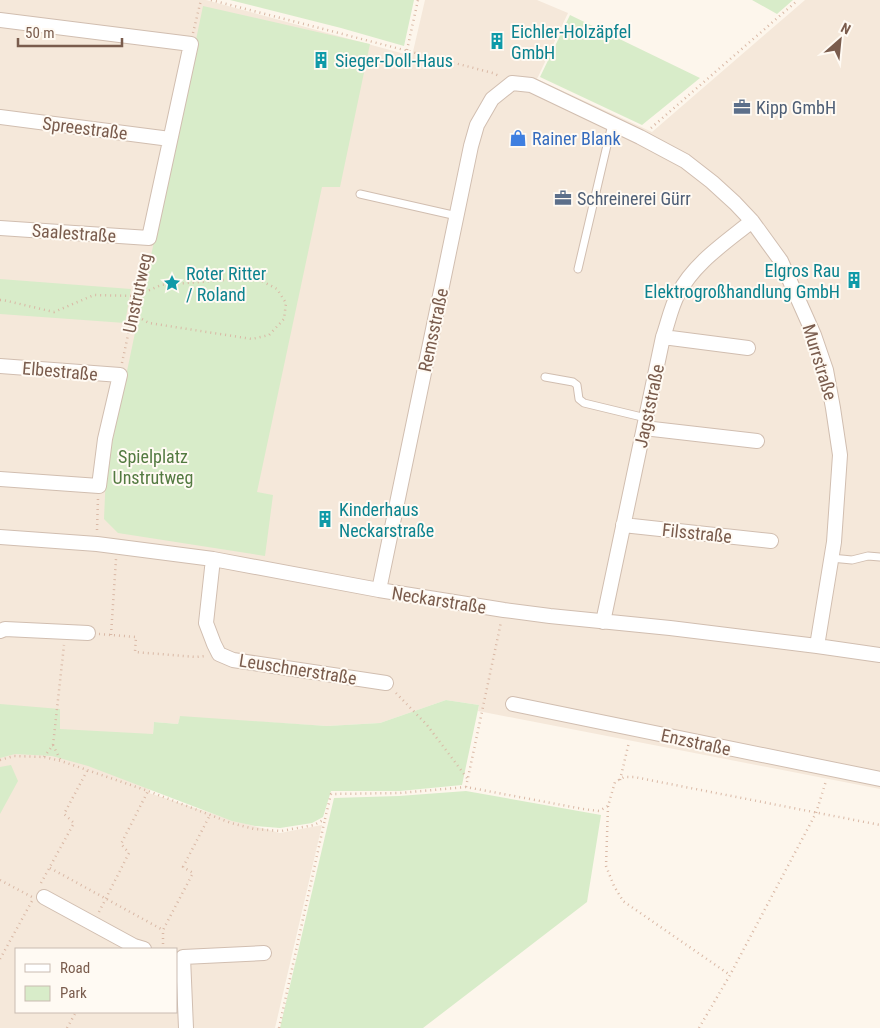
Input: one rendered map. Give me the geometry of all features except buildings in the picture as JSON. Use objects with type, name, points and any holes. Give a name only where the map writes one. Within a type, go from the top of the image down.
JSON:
[{"type":"street","points":[[0,20],[191,44]]},
{"type":"street","name":"Unstrutweg","points":[[149,238],[191,44]]},
{"type":"street","name":"Murrstraße","points":[[512,83],[531,85],[640,137],[685,161],[735,203],[752,221],[781,261],[814,335],[826,370],[840,456],[834,542],[817,646]]},
{"type":"street","name":"Remsstraße","points":[[379,590],[471,146],[477,126],[492,99],[512,83]]},
{"type":"street","name":"Spreestraße","points":[[0,117],[170,139]]},
{"type":"street","name":"Jagststraße","points":[[603,622],[663,338],[678,295],[692,273],[752,221]]},
{"type":"street","name":"Saalestraße","points":[[0,228],[149,238]]},
{"type":"street","points":[[663,338],[748,348]]},
{"type":"street","name":"Elbestraße","points":[[0,366],[120,376]]},
{"type":"street","points":[[0,479],[99,486],[105,439],[120,376]]},
{"type":"street","points":[[645,423],[757,441]]},
{"type":"street","name":"Filsstraße","points":[[624,525],[771,541]]},
{"type":"street","name":"Neckarstraße","points":[[0,537],[97,544],[213,560],[504,610],[880,655]]},
{"type":"street","name":"Leuschnerstraße","points":[[213,560],[206,624],[219,654],[233,660],[386,683]]},
{"type":"street","points":[[0,631],[5,629],[88,633]]},
{"type":"street","name":"Enzstraße","points":[[513,704],[880,779]]},
{"type":"street","points":[[39,897],[141,948]]},
{"type":"street","points":[[186,1028],[180,956],[264,953]]},
{"type":"lane","points":[[578,269],[612,124]]},
{"type":"lane","points":[[360,194],[457,216]]},
{"type":"lane","points":[[545,376],[573,382],[577,385],[580,399],[584,403],[645,423]]},
{"type":"lane","points":[[831,558],[852,560],[868,556],[880,557]]},
{"type":"path","points":[[191,44],[201,0]]},
{"type":"path","points":[[211,0],[493,73],[512,83]]},
{"type":"path","points":[[407,50],[418,0]]},
{"type":"path","points":[[640,137],[798,0]]},
{"type":"path","name":"Unstrutweg","points":[[120,376],[149,238]]},
{"type":"path","points":[[0,300],[54,312],[94,296],[136,296],[161,285],[225,280],[260,280],[277,290],[286,303],[284,319],[269,335],[252,340],[149,323],[138,317],[136,296]]},
{"type":"path","points":[[97,544],[99,486]]},
{"type":"path","points":[[111,635],[117,547]]},
{"type":"path","points":[[466,787],[504,610]]},
{"type":"path","points":[[44,757],[53,745],[66,631]]},
{"type":"path","points":[[88,633],[136,637],[135,652],[196,657],[219,654]]},
{"type":"path","points":[[386,683],[427,725],[468,779]]},
{"type":"path","points":[[620,780],[632,728]]},
{"type":"path","points":[[53,745],[61,762]]},
{"type":"path","points":[[0,760],[14,756],[44,757],[148,791],[231,823],[254,829],[280,831],[314,825],[325,819]]},
{"type":"path","points":[[699,1028],[730,975],[816,813],[829,769]]},
{"type":"path","points":[[0,959],[39,897],[50,868],[74,823],[64,814],[87,771]]},
{"type":"path","points":[[730,975],[623,901],[614,886],[606,866],[608,806],[615,782],[624,777],[634,778],[880,825]]},
{"type":"path","points":[[279,1028],[331,794],[400,793],[466,787],[583,809],[599,810],[608,806]]},
{"type":"path","points":[[93,923],[129,853],[121,844],[148,791]]},
{"type":"path","points":[[163,948],[163,930],[193,873],[183,867],[210,815]]},
{"type":"path","points":[[50,868],[163,930]]},
{"type":"path","points":[[0,880],[39,897]]},
{"type":"path","points":[[67,1028],[75,1013]]},
{"type":"shaded area","points":[[0,0],[206,0],[412,56],[425,0],[537,0],[568,13],[537,79],[652,132],[805,0],[880,0],[880,789],[478,711],[479,705],[446,700],[380,723],[327,726],[180,717],[178,724],[154,722],[149,793],[232,820],[280,833],[322,825],[275,1028],[0,1028]]},
{"type":"green space","points":[[230,0],[414,0],[404,46]]},
{"type":"green space","points":[[752,0],[793,0],[777,14]]},
{"type":"green space","name":"Spielplatz Unstrutweg","points":[[203,6],[370,44],[340,187],[322,187],[257,492],[273,495],[265,556],[118,533],[104,519],[106,472]]},
{"type":"green space","points":[[570,15],[700,78],[642,125],[540,77]]},
{"type":"green space","points":[[0,279],[131,289],[125,323],[0,314]]},
{"type":"green space","points":[[446,700],[479,705],[462,785],[400,791],[331,791],[323,817],[312,823],[280,828],[255,826],[232,821],[88,766],[52,756],[15,754],[0,758],[0,704],[60,709],[60,729],[153,734],[154,722],[178,724],[180,716],[327,726],[380,723]]},
{"type":"green space","points":[[11,765],[18,781],[0,814],[0,767]]},
{"type":"green space","points":[[466,791],[601,815],[587,902],[423,1028],[280,1028],[334,798]]},
{"type":"place","name":"Eichler-Holzäpfel GmbH","points":[[497,41]]},
{"type":"place","name":"Sieger-Doll-Haus","points":[[321,60]]},
{"type":"place","name":"Kipp GmbH","points":[[742,107]]},
{"type":"place","name":"Rainer Blank","points":[[518,138]]},
{"type":"place","name":"Schreinerei Gürr","points":[[563,198]]},
{"type":"place","name":"Elgros Rau Elektrogroßhandlung GmbH","points":[[854,280]]},
{"type":"place","name":"Roter Ritter / Roland","points":[[172,283]]},
{"type":"place","name":"Kinderhaus Neckarstraße","points":[[325,519]]}]
